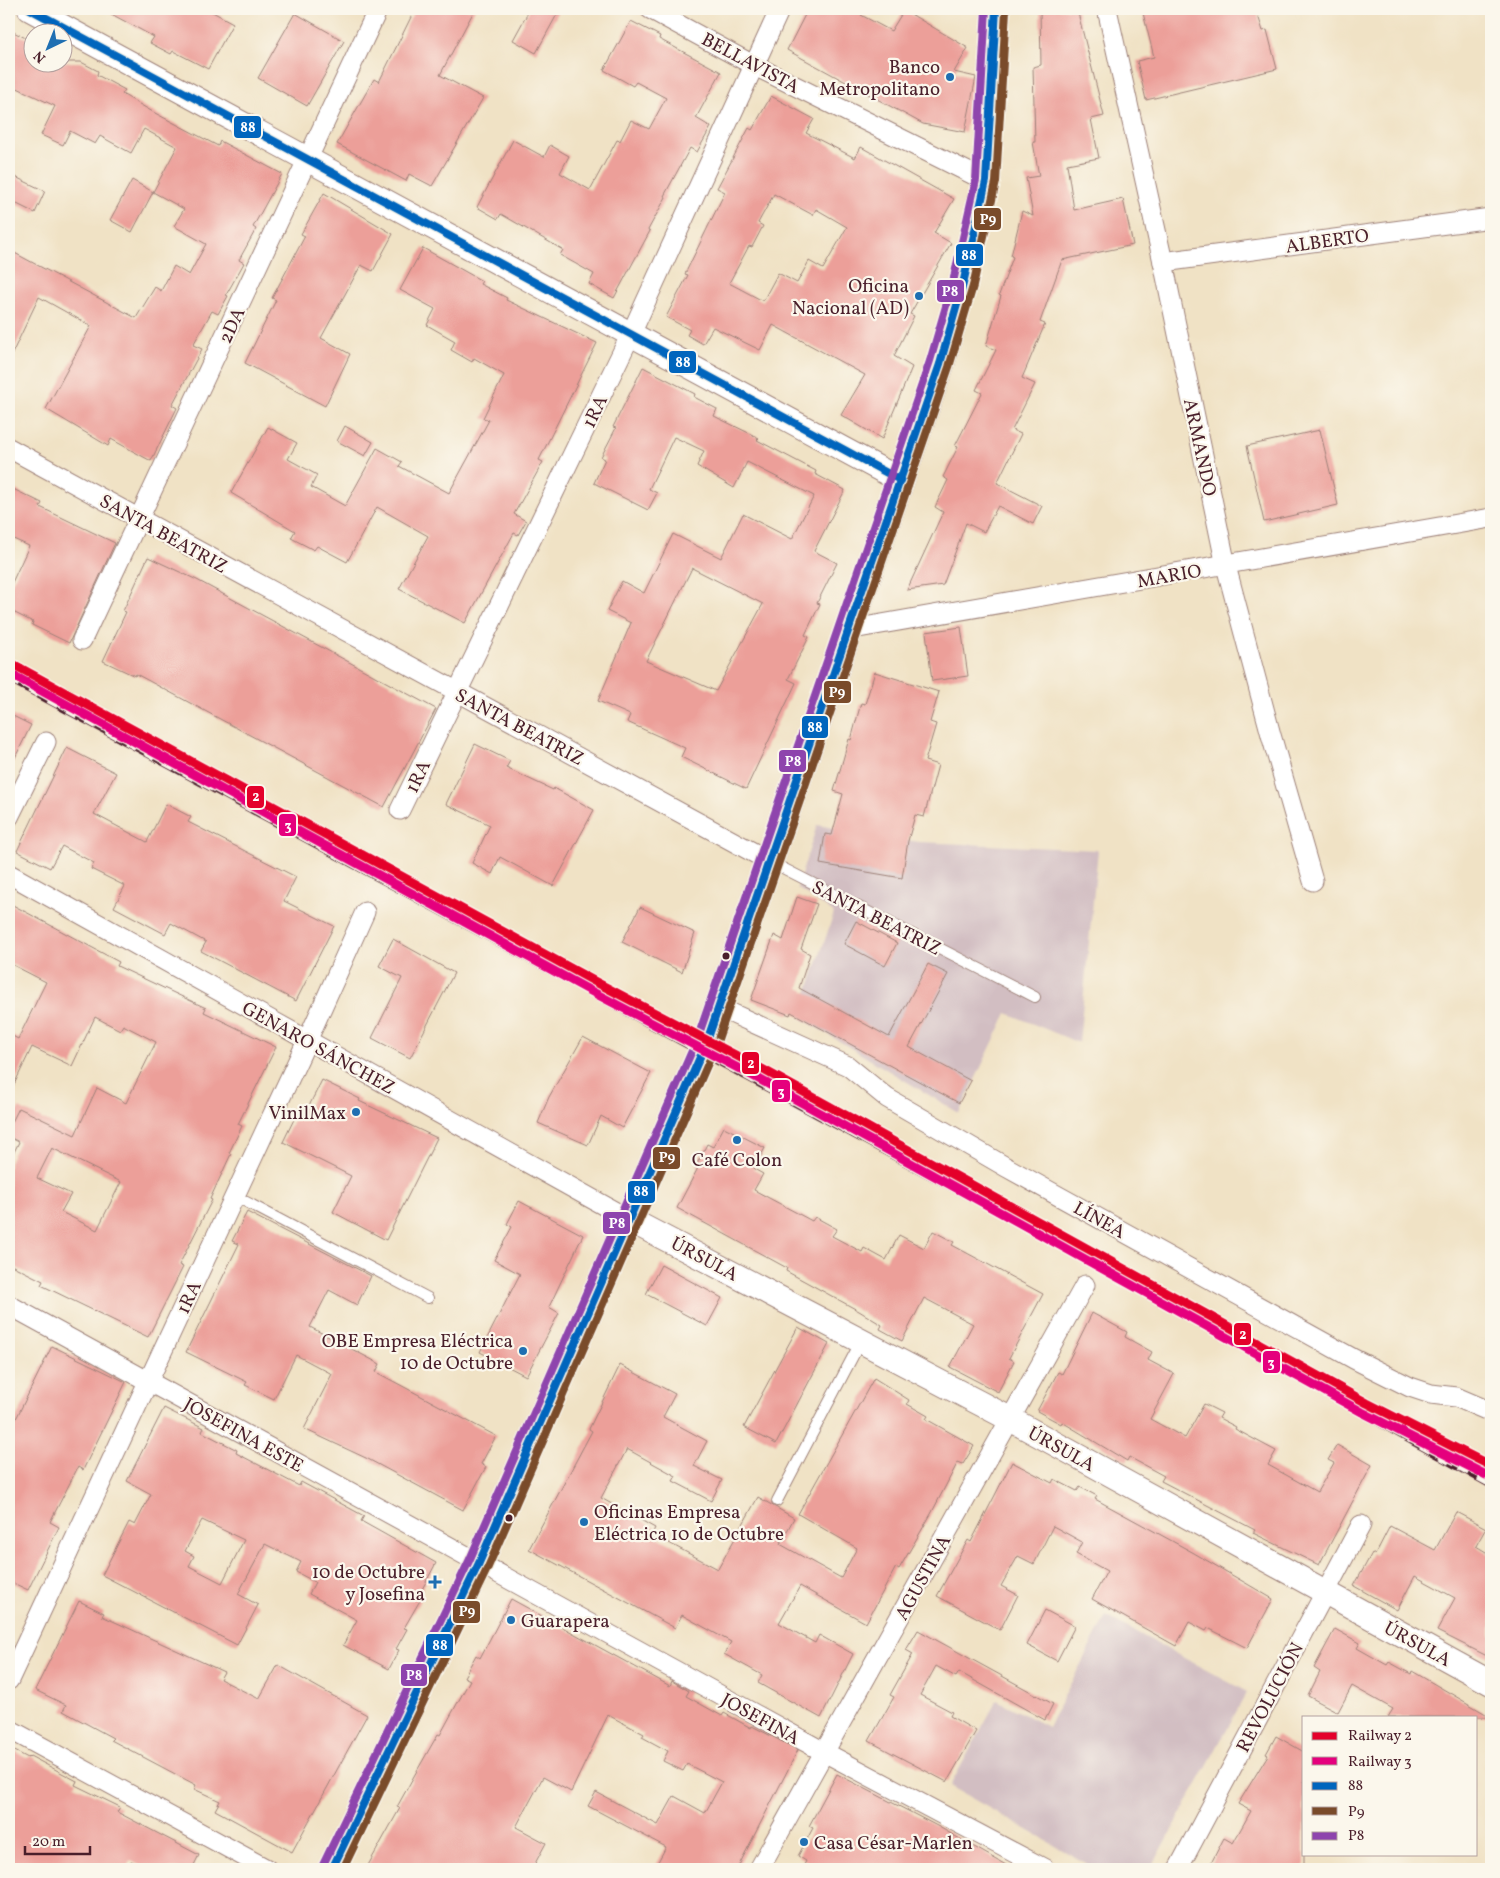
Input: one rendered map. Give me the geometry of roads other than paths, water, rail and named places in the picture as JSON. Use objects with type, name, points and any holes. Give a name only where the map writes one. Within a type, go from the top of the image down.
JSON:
[{"type":"main road","points":[[332,1869],[479,1563],[707,1041],[940,364],[963,284],[986,181],[996,9]]},
{"type":"street","points":[[30,9],[630,336],[900,480]]},
{"type":"street","name":"2DA","points":[[82,640],[140,520],[378,9]]},
{"type":"street","name":"BELLAVISTA","points":[[650,9],[755,66],[986,181]]},
{"type":"street","name":"1RA","points":[[400,810],[630,336],[780,9]]},
{"type":"street","name":"ARMANDO","points":[[1106,9],[1163,262],[1226,566],[1271,735],[1313,881]]},
{"type":"street","name":"ALBERTO","points":[[1163,262],[1491,218]]},
{"type":"street","name":"SANTA BEATRIZ","points":[[9,448],[769,862]]},
{"type":"street","name":"MARIO","points":[[847,630],[1226,566],[1491,518]]},
{"type":"street","points":[[9,817],[46,742]]},
{"type":"street","name":"GENARO SÁNCHEZ","points":[[9,874],[630,1220]]},
{"type":"street","name":"1RA","points":[[9,1680],[307,1041],[365,912]]},
{"type":"street","name":"LÍNEA","points":[[718,1007],[848,1066],[887,1098],[997,1162],[1354,1359],[1410,1387],[1431,1394],[1456,1398],[1491,1412]]},
{"type":"street","name":"ÚRSULA","points":[[630,1220],[1010,1419],[1491,1683]]},
{"type":"street","name":"AGUSTINA","points":[[759,1869],[1085,1285]]},
{"type":"street","name":"JOSEFINA ESTE","points":[[9,1305],[479,1563]]},
{"type":"street","name":"REVOLUCIÓN","points":[[1178,1869],[1361,1525]]},
{"type":"street","name":"JOSEFINA","points":[[479,1563],[824,1752],[1046,1869]]},
{"type":"street","points":[[9,1729],[267,1869]]},
{"type":"lane","name":"SANTA BEATRIZ","points":[[769,862],[1035,998]]},
{"type":"lane","points":[[235,1196],[428,1298]]},
{"type":"lane","points":[[777,1501],[861,1341]]},
{"type":"railway","points":[[9,680],[1041,1237],[1491,1486]]},
{"type":"rail line","name":"2","points":[[9,662],[592,980],[762,1069],[1367,1403],[1491,1466]]},
{"type":"rail line","name":"3","points":[[9,673],[587,989],[757,1078],[1362,1412],[1486,1475]]},
{"type":"place","name":"Banco Metropolitano","points":[[950,77]]},
{"type":"place","name":"Oficina Nacional (AD)","points":[[919,296]]},
{"type":"place","name":"VinilMax","points":[[356,1112]]},
{"type":"place","name":"Café Colon","points":[[737,1140]]},
{"type":"place","name":"OBE Empresa Eléctrica 10 de Octubre","points":[[523,1351]]},
{"type":"place","name":"Oficinas Empresa Eléctrica 10 de Octubre","points":[[584,1522]]},
{"type":"place","name":"10 de Octubre y Josefina","points":[[435,1582]]},
{"type":"place","name":"Guarapera","points":[[511,1620]]},
{"type":"place","name":"Casa César-Marlen","points":[[804,1842]]}]
